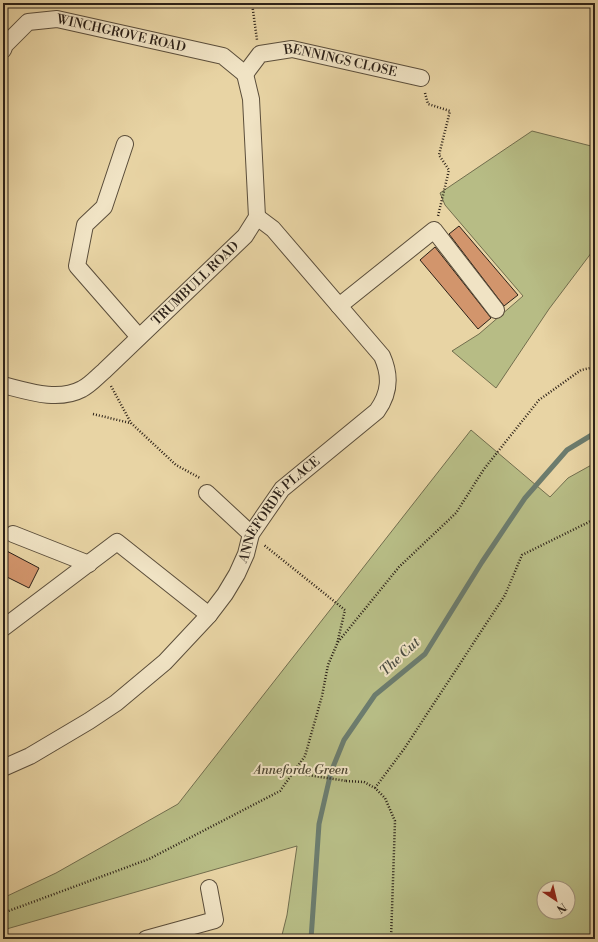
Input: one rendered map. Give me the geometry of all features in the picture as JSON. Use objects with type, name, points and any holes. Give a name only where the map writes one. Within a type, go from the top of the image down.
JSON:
[{"type":"street","name":"WINCHGROVE ROAD","points":[[3,50],[5,45],[28,22],[57,19],[223,56],[245,74]]},
{"type":"street","name":"BENNINGS CLOSE","points":[[260,54],[292,49],[421,78]]},
{"type":"street","points":[[257,217],[251,99],[245,74],[260,54]]},
{"type":"street","points":[[125,144],[104,207],[85,225],[77,266],[139,337]]},
{"type":"street","name":"ANNEFORDE PLACE","points":[[3,768],[60,739],[116,703],[165,662],[209,615],[237,574],[246,554],[250,534],[282,489],[377,411],[387,394],[388,374],[382,356],[273,229],[257,217]]},
{"type":"street","name":"TRUMBULL ROAD","points":[[3,385],[37,393],[58,395],[81,389],[104,371],[245,236],[257,217]]},
{"type":"street","points":[[339,306],[434,230],[496,310]]},
{"type":"street","points":[[207,493],[250,534]]},
{"type":"street","points":[[13,534],[88,564]]},
{"type":"street","points":[[3,628],[117,542],[209,615]]},
{"type":"street","points":[[146,939],[215,920],[209,888]]},
{"type":"path","points":[[252,3],[260,54]]},
{"type":"path","points":[[421,78],[428,104],[450,111],[439,155],[449,170],[434,230]]},
{"type":"path","points":[[337,644],[398,567],[456,513],[484,469],[538,400],[581,370],[595,367]]},
{"type":"path","points":[[104,371],[131,423],[176,465],[206,481],[207,493]]},
{"type":"path","points":[[93,414],[131,423]]},
{"type":"path","points":[[375,788],[408,743],[505,595],[522,555],[595,519]]},
{"type":"path","points":[[3,913],[149,859],[280,791],[294,773],[305,756],[322,696],[328,665],[337,644],[345,610],[250,534]]},
{"type":"path","points":[[294,773],[352,782],[364,782],[375,788],[385,798],[395,821],[391,939]]},
{"type":"path","points":[[346,781],[352,782]]},
{"type":"green space","points":[[532,131],[595,147],[595,248],[549,309],[496,388],[452,351],[479,334],[523,296],[445,205],[440,193]]},
{"type":"green space","name":"Anneforde Green","points":[[471,430],[550,497],[568,478],[595,463],[595,939],[281,939],[287,915],[297,846],[3,930],[3,898],[56,873],[178,804]]},
{"type":"building","points":[[459,226],[518,295],[504,306],[449,234]]},
{"type":"building","points":[[435,247],[491,318],[478,329],[420,260]]},
{"type":"building","points":[[3,549],[39,568],[29,588],[3,575]]},
{"type":"waterway","name":"The Cut","points":[[311,939],[319,824],[331,772],[344,740],[375,695],[425,654],[482,562],[525,498],[567,450],[595,433]]}]
